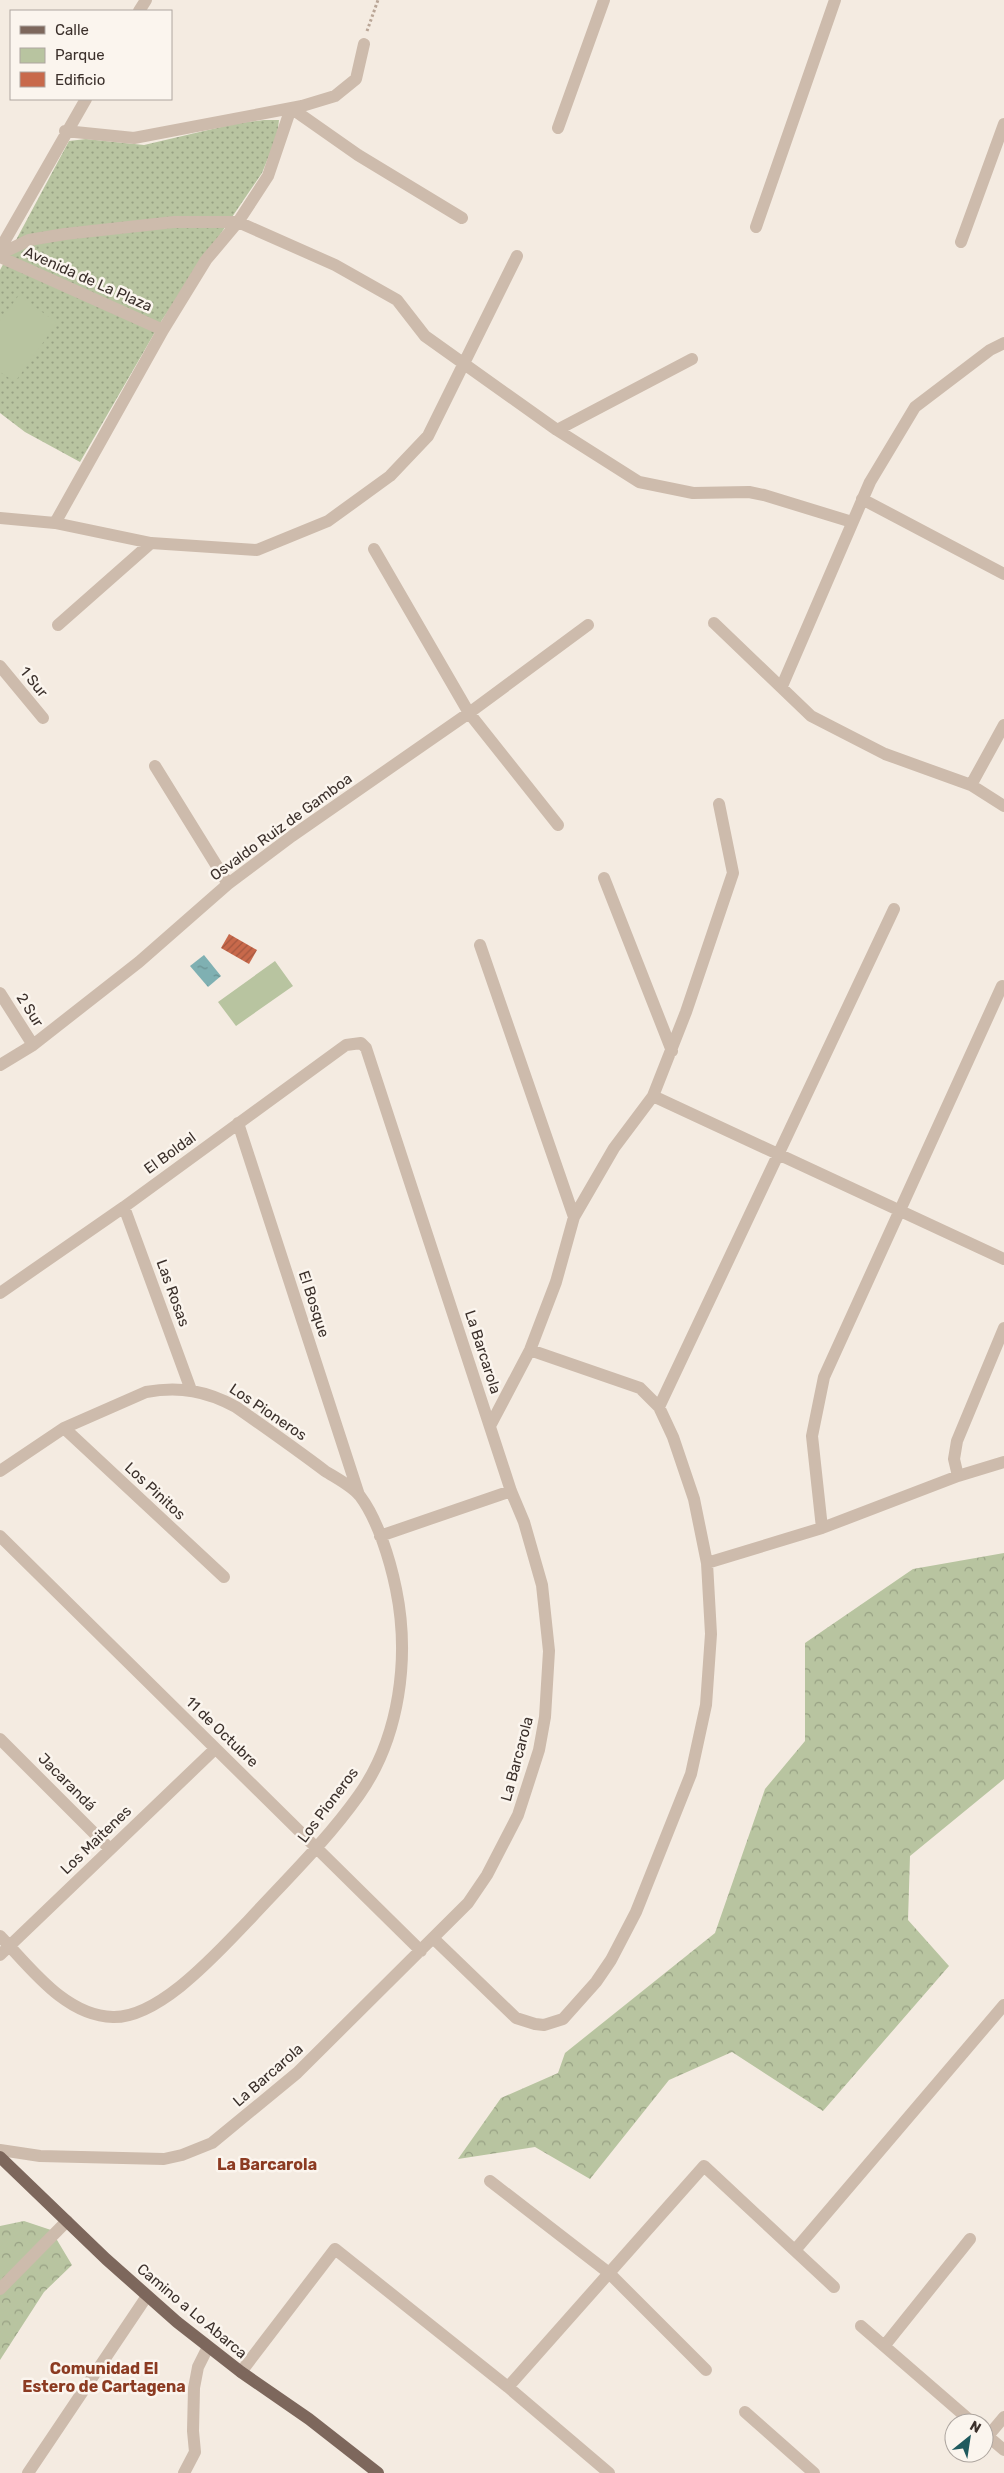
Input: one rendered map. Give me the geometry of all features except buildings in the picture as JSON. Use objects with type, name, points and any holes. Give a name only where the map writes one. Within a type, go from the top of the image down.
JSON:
[{"type":"main road","name":"Camino a Lo Abarca","points":[[0,2157],[147,2296],[208,2347],[240,2372],[310,2419],[378,2473]]},
{"type":"street","points":[[558,128],[604,0]]},
{"type":"street","points":[[756,227],[835,0]]},
{"type":"street","points":[[65,131],[134,138],[290,108],[335,96],[356,79],[364,44]]},
{"type":"street","points":[[0,249],[65,131],[85,100]]},
{"type":"street","points":[[290,108],[358,154],[462,218]]},
{"type":"street","points":[[55,523],[163,330],[206,260],[238,222],[268,176],[290,108]]},
{"type":"street","points":[[961,242],[1004,124]]},
{"type":"street","points":[[0,255],[29,240],[65,234],[174,222],[238,222],[335,264],[397,300],[425,336],[557,430],[639,482],[693,493],[749,492],[852,522]]},
{"type":"street","name":"Avenida de La Plaza","points":[[0,255],[163,330]]},
{"type":"street","points":[[0,518],[55,523],[151,543],[258,550],[328,521],[390,476],[428,436],[517,256]]},
{"type":"street","points":[[782,686],[870,482],[914,406],[990,350],[1004,343]]},
{"type":"street","points":[[557,430],[692,359]]},
{"type":"street","points":[[862,499],[1004,574]]},
{"type":"street","points":[[58,626],[151,543]]},
{"type":"street","points":[[374,549],[469,713],[558,825]]},
{"type":"street","points":[[714,623],[782,686],[811,716],[885,754],[971,786],[1004,806]]},
{"type":"street","name":"Osvaldo Ruiz de Gamboa","points":[[0,1064],[32,1045],[139,962],[228,884],[292,836],[469,713],[588,625]]},
{"type":"street","name":"1 Sur","points":[[0,666],[43,718]]},
{"type":"street","points":[[971,786],[1004,725]]},
{"type":"street","points":[[154,766],[228,884]]},
{"type":"street","points":[[490,1426],[530,1350],[556,1282],[574,1217],[614,1148],[653,1096],[672,1052],[733,873],[719,804]]},
{"type":"street","points":[[604,878],[672,1052]]},
{"type":"street","points":[[660,1407],[894,909]]},
{"type":"street","points":[[480,945],[574,1217]]},
{"type":"street","points":[[822,1528],[812,1436],[824,1377],[1002,986]]},
{"type":"street","name":"2 Sur","points":[[0,993],[32,1045]]},
{"type":"street","name":"El Boldal","points":[[0,1293],[124,1207],[346,1046],[361,1044]]},
{"type":"street","name":"La Barcarola","points":[[0,2150],[40,2156],[164,2159],[199,2150],[223,2135],[297,2073],[434,1939],[468,1903],[504,1846],[530,1783],[545,1717],[549,1651],[543,1594],[534,1553],[511,1491],[366,1048],[361,1044]]},
{"type":"street","points":[[653,1096],[1004,1259]]},
{"type":"street","name":"El Bosque","points":[[238,1123],[359,1495]]},
{"type":"street","name":"Las Rosas","points":[[124,1207],[191,1390]]},
{"type":"street","points":[[958,1476],[954,1459],[956,1441],[1004,1328]]},
{"type":"street","points":[[434,1939],[508,2012],[525,2022],[544,2025],[563,2019],[596,1982],[636,1912],[690,1774],[704,1714],[710,1670],[710,1599],[707,1563],[692,1491],[660,1407],[640,1388],[530,1350]]},
{"type":"street","name":"Los Pioneros","points":[[0,1471],[64,1428],[146,1392],[161,1389],[191,1390],[207,1393],[236,1407],[359,1495],[380,1536],[394,1576],[402,1625],[397,1700],[383,1749],[360,1794],[317,1848],[192,1975],[140,2012],[116,2017],[104,2017],[81,2010],[60,1996],[0,1936]]},
{"type":"street","name":"Los Pinitos","points":[[64,1428],[224,1577]]},
{"type":"street","points":[[707,1563],[822,1528],[958,1476],[1004,1462]]},
{"type":"street","points":[[380,1536],[511,1491]]},
{"type":"street","name":"11 de Octubre","points":[[0,1536],[421,1951]]},
{"type":"street","name":"Jacarandá","points":[[0,1739],[110,1849]]},
{"type":"street","name":"Los Maitenes","points":[[0,1955],[215,1749]]},
{"type":"street","points":[[796,2249],[1004,2006]]},
{"type":"street","points":[[508,2387],[704,2166],[796,2249],[834,2287]]},
{"type":"street","points":[[490,2181],[609,2273],[706,2370]]},
{"type":"street","points":[[0,2288],[67,2221]]},
{"type":"street","points":[[885,2345],[970,2239]]},
{"type":"street","points":[[240,2372],[335,2249],[508,2387],[609,2473]]},
{"type":"street","points":[[28,2473],[147,2296]]},
{"type":"street","points":[[861,2326],[962,2413]]},
{"type":"street","points":[[184,2473],[195,2452],[193,2430],[194,2388],[198,2367],[208,2347]]},
{"type":"street","points":[[745,2412],[814,2473]]},
{"type":"street","points":[[994,2426],[1004,2417]]},
{"type":"street","points":[[994,2441],[1004,2450]]},
{"type":"path","points":[[364,44],[368,25],[378,0]]},
{"type":"green space","points":[[279,120],[277,136],[262,173],[162,320],[80,462],[25,432],[0,413],[0,270],[69,141],[86,139],[144,145],[238,123]]},
{"type":"green space","points":[[19,295],[57,323],[15,382],[0,372],[0,321]]},
{"type":"green space","points":[[275,961],[293,986],[236,1026],[218,1002]]},
{"type":"green space","points":[[1004,1553],[1004,1779],[910,1856],[908,1920],[949,1966],[823,2111],[732,2052],[669,2080],[590,2179],[535,2147],[458,2159],[501,2098],[558,2073],[565,2053],[715,1933],[765,1789],[805,1741],[805,1643],[913,1569]]},
{"type":"green space","points":[[24,2221],[51,2230],[72,2265],[44,2292],[0,2360],[0,2226]]},
{"type":"water","points":[[204,955],[221,976],[208,987],[190,966]]},
{"type":"district","name":"La Barcarola","points":[[267,2164]]},
{"type":"district","name":"Comunidad El Estero de Cartagena","points":[[104,2377]]}]
